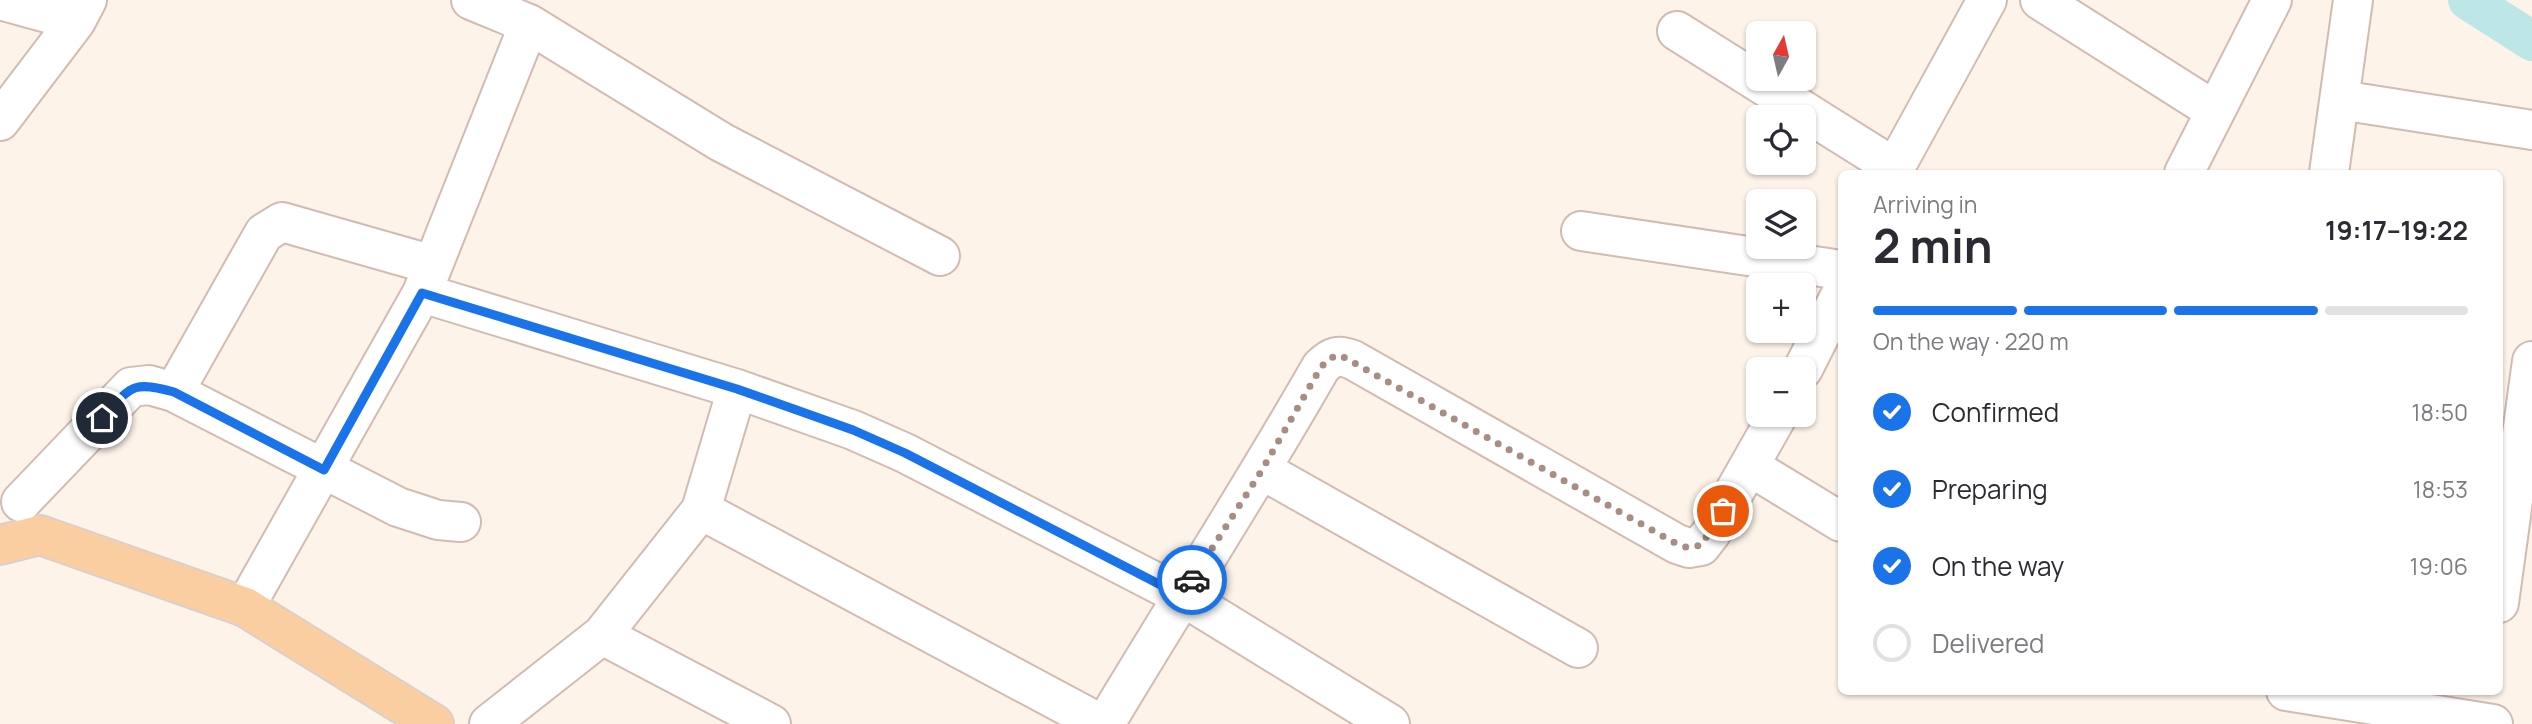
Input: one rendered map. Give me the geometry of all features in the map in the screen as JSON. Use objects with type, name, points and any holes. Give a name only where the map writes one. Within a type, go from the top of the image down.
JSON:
[{"type":"main road","points":[[0,545],[40,535],[245,607],[434,724]]},
{"type":"street","points":[[0,0],[82,11],[0,121]]},
{"type":"street","points":[[471,0],[529,24],[721,142],[940,256]]},
{"type":"street","points":[[1895,170],[1987,0]]},
{"type":"street","points":[[2040,0],[2216,111]]},
{"type":"street","points":[[2186,170],[2272,0]]},
{"type":"street","points":[[2329,170],[2353,0]]},
{"type":"street","points":[[245,607],[324,470],[428,279],[529,24]]},
{"type":"street","points":[[1677,31],[1892,170]]},
{"type":"street","points":[[2340,100],[2532,130]]},
{"type":"street","points":[[174,392],[264,233],[282,222],[428,279],[853,430],[905,453],[1182,596],[1390,724]]},
{"type":"street","points":[[1581,231],[1838,270]]},
{"type":"street","points":[[1810,357],[1838,302]]},
{"type":"street","points":[[701,510],[1103,724],[1262,470],[1321,367],[1330,358],[1340,355],[1677,544],[1689,548],[1701,545],[1711,533],[1771,427]]},
{"type":"street","points":[[2503,574],[2532,361]]},
{"type":"street","points":[[40,535],[10,491],[131,387],[149,385],[174,392],[398,507],[438,520],[461,522]]},
{"type":"street","points":[[488,724],[602,635],[701,510],[737,389]]},
{"type":"street","points":[[1749,466],[1838,520]]},
{"type":"street","points":[[1262,470],[1578,648]]},
{"type":"street","points":[[602,635],[771,724]]},
{"type":"street","points":[[2323,695],[2487,713]]},
{"type":"waterway","points":[[2468,0],[2532,41]]},
{"type":"way so far","points":[[1192,580],[1262,470],[1321,367],[1330,358],[1340,355],[1677,544],[1689,548],[1701,545],[1723,511]]},
{"type":"route","points":[[102,418],[131,387],[149,385],[174,392],[324,470],[422,293],[737,389],[853,430],[905,453],[1182,596],[1192,580]]}]
